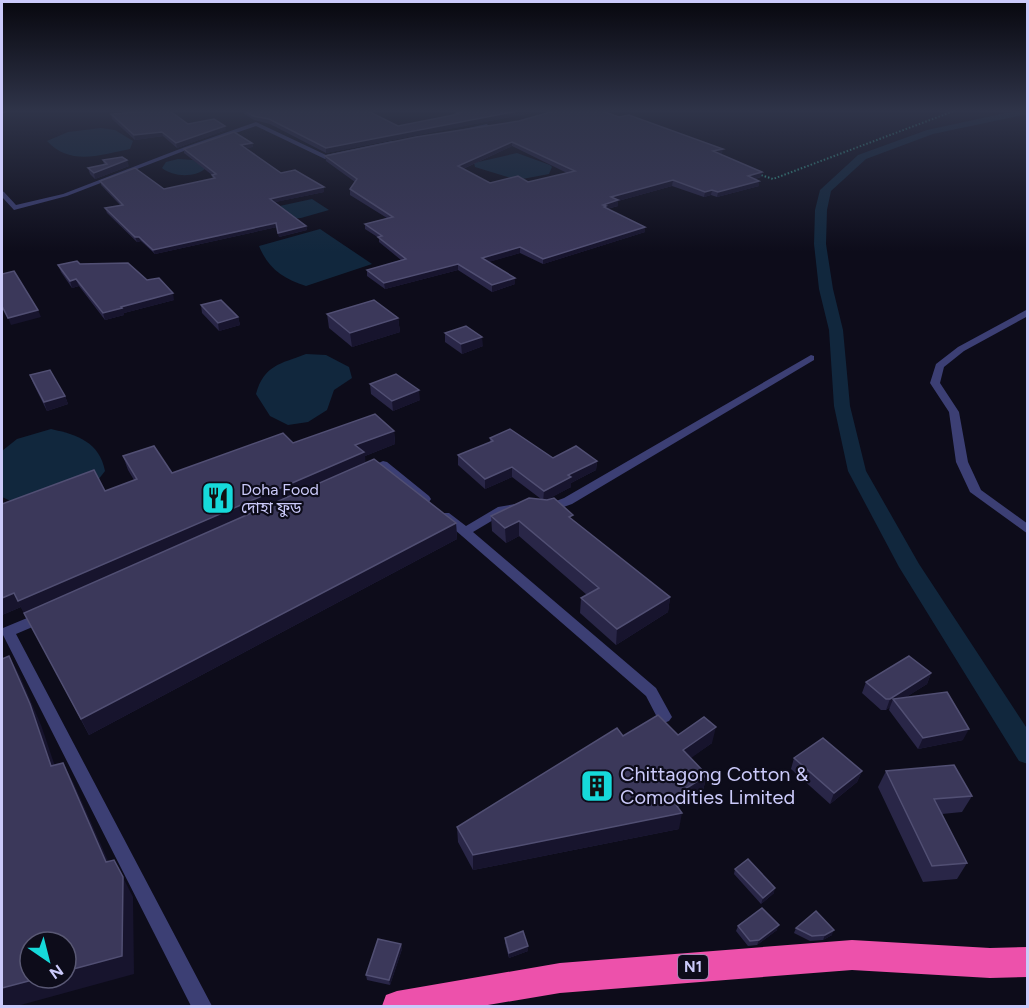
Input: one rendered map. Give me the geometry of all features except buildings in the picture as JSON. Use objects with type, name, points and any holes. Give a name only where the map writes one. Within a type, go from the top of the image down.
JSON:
[{"type":"highway","name":"N1","points":[[397,1006],[560,978],[852,955],[990,963],[1028,962]]},
{"type":"street","points":[[2,193],[14,208],[65,195],[161,158]]},
{"type":"street","points":[[1028,312],[961,349],[939,366],[935,384],[954,412],[962,462],[976,492],[1028,530]]},
{"type":"street","points":[[465,532],[502,510],[528,506],[547,509],[568,501],[811,358]]},
{"type":"street","points":[[353,477],[383,464],[651,692],[664,717]]},
{"type":"street","points":[[62,608],[8,632],[202,1006]]},
{"type":"path","points":[[754,172],[774,179],[829,158]]},
{"type":"water","points":[[495,158],[531,158],[552,167],[549,174],[517,180],[475,167],[474,163]]},
{"type":"water","points":[[178,159],[193,160],[206,168],[190,175],[184,175],[162,168],[166,162]]},
{"type":"water","points":[[312,199],[329,210],[289,219],[275,207]]},
{"type":"water","points":[[320,229],[372,264],[306,286],[277,272],[267,261],[259,246]]},
{"type":"water","points":[[306,354],[326,355],[349,367],[352,378],[334,390],[327,410],[308,422],[288,425],[270,416],[256,394],[259,384],[268,371],[281,363]]},
{"type":"water","points":[[51,429],[86,441],[98,453],[105,471],[98,480],[24,507],[2,497],[2,451],[17,439]]},
{"type":"waterway","points":[[861,158],[826,190],[821,210],[820,244],[826,289],[836,330],[842,406],[857,471],[910,567],[1028,753]]},
{"type":"place","name":"Doha Food দোহা ফুড","points":[[218,498]]},
{"type":"place","name":"Chittagong Cotton & Comodities Limited","points":[[597,786]]}]
